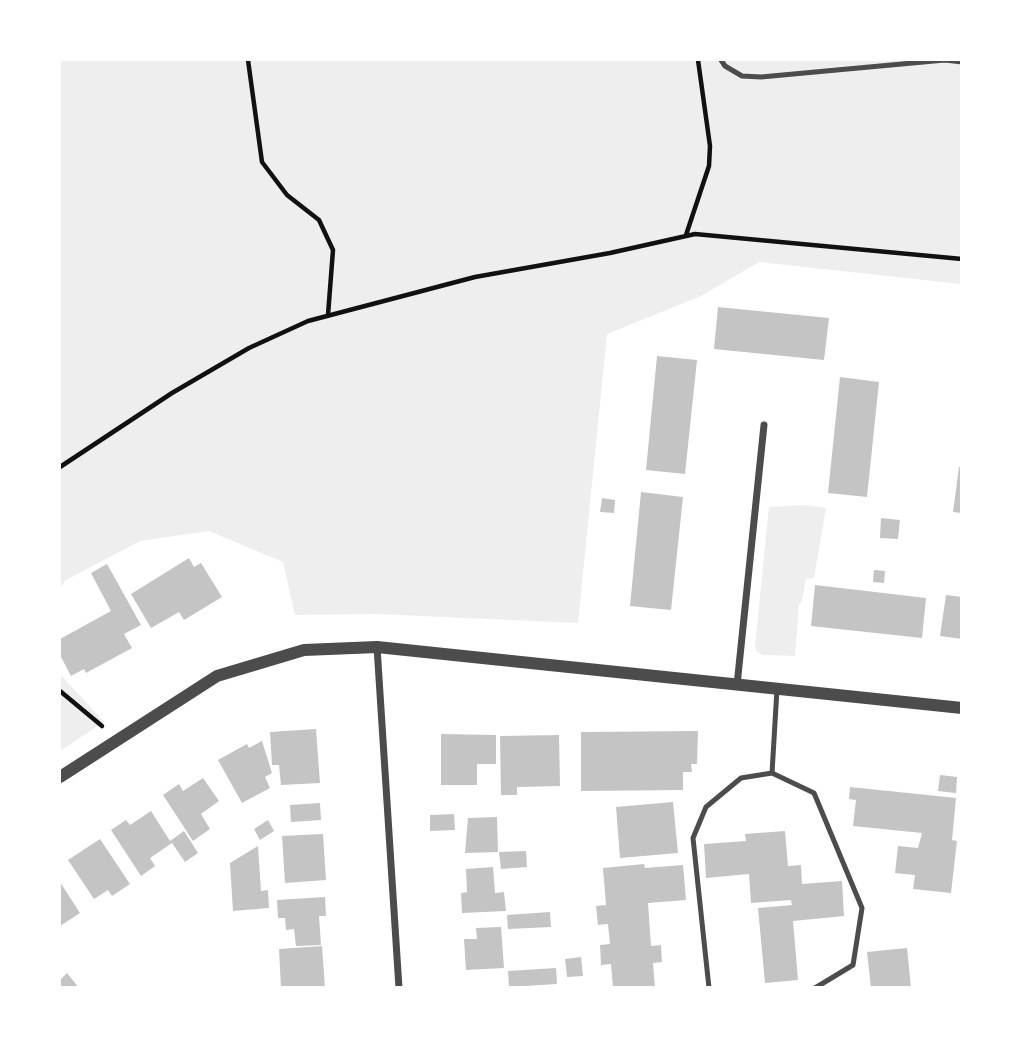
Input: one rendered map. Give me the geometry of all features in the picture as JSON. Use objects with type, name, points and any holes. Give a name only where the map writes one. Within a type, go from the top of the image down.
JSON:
[{"type":"street","points":[[737,685],[764,425]]},
{"type":"street","points":[[377,647],[399,988]]},
{"type":"street","points":[[60,777],[217,676],[304,650],[377,647],[961,708]]},
{"type":"lane","points":[[721,60],[725,66],[742,76],[761,77],[945,60],[961,62]]},
{"type":"lane","points":[[772,773],[777,689]]},
{"type":"lane","points":[[709,988],[692,838],[706,807],[741,778],[772,773],[814,793],[862,908],[853,965],[816,988]]},
{"type":"path","points":[[248,60],[262,162],[287,195],[319,220],[333,250],[328,315]]},
{"type":"path","points":[[686,234],[709,166],[710,146],[698,60]]},
{"type":"path","points":[[60,467],[172,393],[248,348],[328,315],[475,277],[610,253],[686,234],[961,259]]},
{"type":"path","points":[[60,691],[119,738]]},
{"type":"shaded area","points":[[60,60],[961,60],[961,284],[759,262],[701,296],[607,334],[578,623],[376,614],[295,615],[283,562],[209,531],[140,541],[66,580],[60,588]]},
{"type":"shaded area","points":[[805,505],[826,508],[814,578],[806,579],[799,605],[795,656],[763,655],[756,651],[755,646],[769,507]]},
{"type":"shaded area","points":[[60,674],[104,722],[60,751]]},
{"type":"building","points":[[718,307],[829,318],[824,360],[714,349]]},
{"type":"building","points":[[657,356],[697,360],[685,474],[646,470]]},
{"type":"building","points":[[840,377],[879,382],[867,497],[828,493]]},
{"type":"building","points":[[959,467],[962,467],[962,513],[953,512]]},
{"type":"building","points":[[641,492],[683,497],[671,610],[630,606]]},
{"type":"building","points":[[602,498],[615,500],[614,513],[600,512]]},
{"type":"building","points":[[881,518],[900,520],[898,539],[880,538]]},
{"type":"building","points":[[189,558],[194,567],[201,563],[222,597],[184,620],[179,612],[151,628],[131,594]]},
{"type":"building","points":[[107,564],[141,625],[124,634],[132,648],[86,673],[84,669],[71,676],[60,655],[60,639],[111,611],[91,573]]},
{"type":"building","points":[[874,570],[885,571],[884,583],[873,582]]},
{"type":"building","points":[[815,585],[926,598],[922,638],[811,626]]},
{"type":"building","points":[[946,595],[962,597],[962,639],[940,636]]},
{"type":"building","points":[[316,729],[320,783],[281,785],[279,765],[272,765],[270,732]]},
{"type":"building","points":[[698,731],[697,764],[691,764],[692,772],[683,772],[683,790],[581,791],[581,732]]},
{"type":"building","points":[[441,734],[496,735],[496,764],[477,764],[477,785],[441,785]]},
{"type":"building","points":[[559,735],[560,786],[517,787],[517,795],[501,795],[500,736]]},
{"type":"building","points":[[262,741],[272,773],[265,777],[270,788],[242,803],[218,760],[247,744],[249,748]]},
{"type":"building","points":[[940,775],[957,777],[956,793],[938,791]]},
{"type":"building","points":[[203,778],[219,801],[201,814],[210,829],[193,841],[163,795],[179,784],[183,791]]},
{"type":"building","points":[[850,787],[956,798],[952,840],[957,841],[951,893],[913,889],[915,875],[895,873],[898,846],[918,848],[922,833],[853,826],[856,800],[849,799]]},
{"type":"building","points":[[673,802],[678,853],[620,858],[616,807]]},
{"type":"building","points":[[320,803],[321,820],[291,822],[290,805]]},
{"type":"building","points":[[151,811],[170,841],[184,831],[198,853],[185,862],[172,843],[150,858],[155,866],[141,876],[111,830],[126,820],[130,825]]},
{"type":"building","points":[[454,814],[455,830],[430,831],[430,815]]},
{"type":"building","points":[[497,817],[498,852],[465,853],[468,818]]},
{"type":"building","points":[[268,820],[274,831],[260,840],[254,829]]},
{"type":"building","points":[[785,831],[788,866],[801,865],[802,884],[842,881],[844,916],[793,921],[798,980],[765,983],[758,908],[792,905],[791,900],[751,903],[749,874],[706,878],[704,844],[746,841],[745,834]]},
{"type":"building","points":[[323,834],[326,880],[285,883],[282,836]]},
{"type":"building","points":[[100,839],[130,884],[112,896],[108,890],[94,899],[68,860]]},
{"type":"building","points":[[258,846],[261,891],[268,890],[269,908],[233,911],[230,863]]},
{"type":"building","points":[[526,851],[527,867],[501,869],[499,852]]},
{"type":"building","points":[[644,864],[645,868],[683,865],[686,900],[648,903],[651,946],[661,945],[662,962],[653,963],[655,988],[613,988],[611,964],[601,965],[600,945],[610,944],[608,924],[598,925],[596,906],[606,905],[603,868]]},
{"type":"building","points":[[493,867],[495,893],[504,892],[506,911],[462,913],[461,893],[467,892],[466,869]]},
{"type":"building","points":[[60,882],[80,913],[60,926]]},
{"type":"building","points":[[325,897],[326,916],[319,916],[321,945],[296,946],[294,929],[286,930],[285,918],[278,918],[277,900]]},
{"type":"building","points":[[550,912],[551,927],[508,929],[507,915]]},
{"type":"building","points":[[501,927],[504,968],[466,970],[464,939],[477,939],[476,928]]},
{"type":"building","points":[[322,946],[325,988],[281,988],[279,949]]},
{"type":"building","points":[[907,948],[911,988],[871,988],[867,952]]},
{"type":"building","points":[[581,957],[583,976],[567,977],[565,959]]},
{"type":"building","points":[[556,968],[557,984],[509,987],[508,971]]},
{"type":"building","points":[[67,973],[79,988],[60,988],[60,980]]}]
